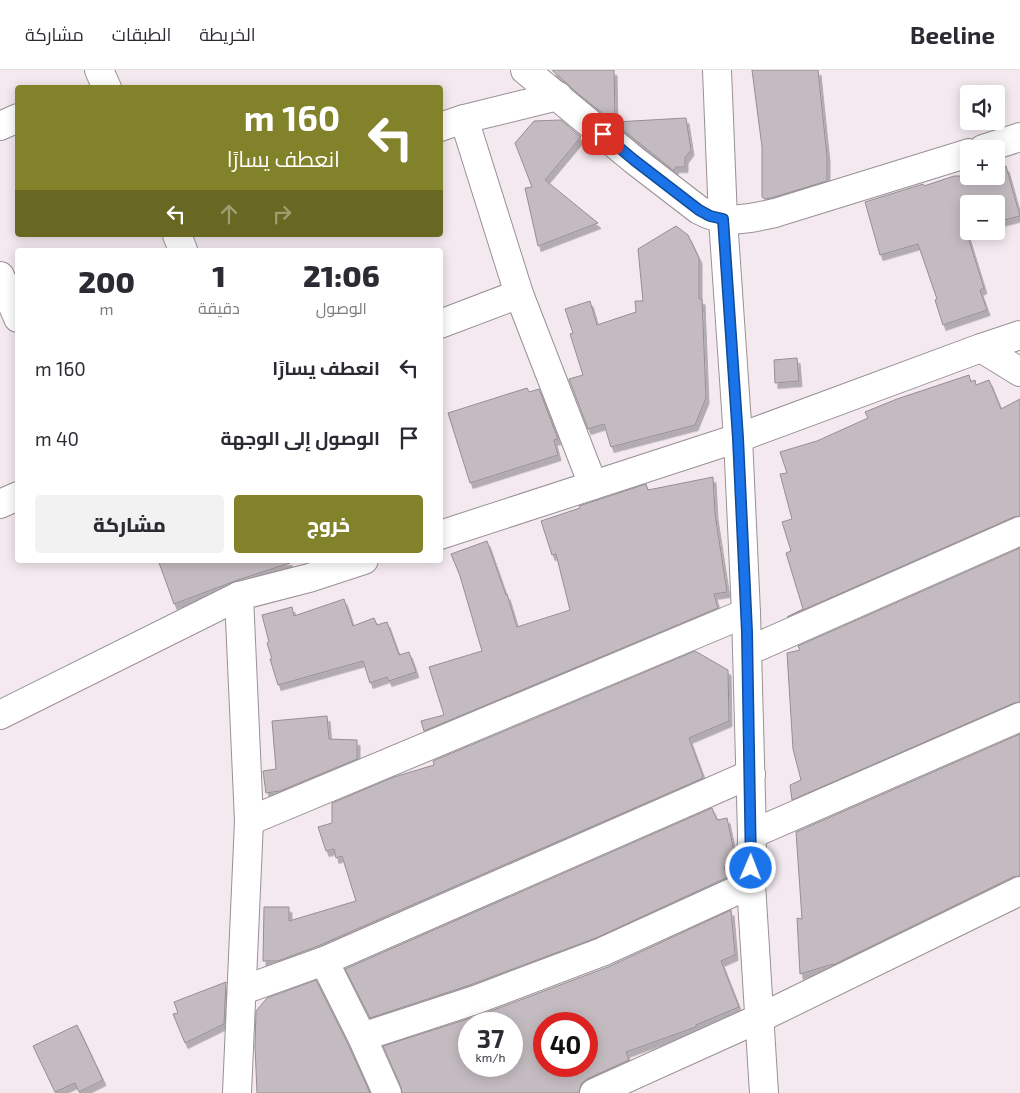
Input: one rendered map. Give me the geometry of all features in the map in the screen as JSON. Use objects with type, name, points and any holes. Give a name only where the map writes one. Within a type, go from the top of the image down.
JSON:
[{"type":"street","points":[[525,70],[634,160],[699,210],[710,216],[723,219],[750,219],[776,213],[960,156]]},
{"type":"street","points":[[717,70],[723,219],[738,438],[748,651],[752,834],[751,884],[764,1093]]},
{"type":"street","points":[[558,96],[452,123],[593,486]]},
{"type":"street","points":[[0,126],[15,119]]},
{"type":"street","points":[[1005,142],[1020,137]]},
{"type":"street","points":[[2,288],[15,312]]},
{"type":"street","points":[[443,323],[519,294]]},
{"type":"street","points":[[443,534],[738,438],[1020,335]]},
{"type":"street","points":[[981,348],[1020,372]]},
{"type":"street","points":[[0,504],[15,497]]},
{"type":"street","points":[[748,651],[1020,531]]},
{"type":"street","points":[[0,715],[239,596],[306,569],[345,563]]},
{"type":"street","points":[[237,1093],[249,822],[239,596]]},
{"type":"street","points":[[249,822],[746,613]]},
{"type":"street","points":[[752,834],[1020,717]]},
{"type":"street","points":[[243,990],[324,962],[751,774]]},
{"type":"street","points":[[362,1037],[475,1000],[602,952],[751,884]]},
{"type":"street","points":[[594,1093],[760,1018],[1020,891]]},
{"type":"street","points":[[324,962],[362,1037],[387,1093]]},
{"type":"building","points":[[552,70],[614,70],[615,122],[686,118],[691,150],[685,158],[685,167],[676,167],[674,171],[576,92]]},
{"type":"building","points":[[752,70],[818,70],[827,156],[827,181],[771,198],[765,199],[762,197],[762,147]]},
{"type":"building","points":[[561,120],[581,137],[545,180],[598,223],[538,246],[525,188],[532,187],[515,143],[534,121]]},
{"type":"building","points":[[1005,166],[1020,216],[1005,220],[1005,195],[960,195],[960,240],[969,240],[984,288],[980,290],[987,310],[943,325],[935,300],[937,299],[918,244],[880,255],[865,202],[954,176],[960,176],[960,185],[1005,185]]},
{"type":"building","points":[[676,226],[688,235],[699,258],[699,299],[702,299],[706,398],[695,425],[611,447],[604,424],[588,429],[569,379],[583,375],[570,334],[573,333],[565,309],[590,301],[597,325],[636,312],[635,301],[643,301],[638,249]]},
{"type":"building","points":[[797,358],[799,381],[775,383],[774,360]]},
{"type":"building","points":[[969,375],[971,382],[975,380],[976,385],[989,380],[1001,409],[1020,399],[1020,516],[787,617],[803,609],[786,553],[791,551],[782,522],[792,519],[780,474],[787,473],[780,452],[817,441],[868,418],[865,412],[897,399]]},
{"type":"building","points":[[527,388],[529,392],[539,389],[558,439],[554,440],[558,455],[470,483],[448,413]]},
{"type":"building","points":[[713,477],[715,514],[727,592],[714,594],[718,608],[424,731],[421,721],[444,715],[429,667],[482,651],[460,576],[451,554],[487,541],[517,627],[570,610],[556,554],[552,555],[541,521],[580,508],[579,506],[646,484],[648,490]]},
{"type":"building","points":[[1020,548],[1020,702],[792,800],[790,785],[801,780],[793,749],[787,653],[800,650],[798,646]]},
{"type":"building","points":[[159,563],[290,563],[235,581],[174,604]]},
{"type":"building","points":[[344,599],[353,626],[374,618],[377,625],[387,622],[399,655],[409,652],[416,672],[389,681],[387,677],[370,683],[363,661],[278,685],[270,659],[272,659],[267,643],[269,642],[262,615],[292,607],[294,616]]},
{"type":"building","points":[[695,651],[728,670],[729,721],[689,738],[703,776],[701,779],[318,946],[278,961],[263,961],[264,907],[289,907],[289,921],[356,901],[342,856],[336,858],[334,849],[326,851],[318,827],[332,823],[332,803],[394,777],[434,765],[433,761]]},
{"type":"building","points":[[327,716],[329,739],[357,740],[357,759],[280,791],[266,793],[263,771],[276,769],[272,721]]},
{"type":"building","points":[[1020,734],[1020,876],[1013,877],[833,965],[800,974],[797,918],[802,919],[796,832]]},
{"type":"building","points":[[712,808],[717,820],[727,818],[736,861],[736,864],[724,867],[728,877],[596,938],[470,985],[370,1018],[345,969]]},
{"type":"building","points":[[731,910],[735,955],[721,961],[739,1007],[696,1025],[696,1027],[626,1052],[629,1060],[598,1074],[598,1012],[533,1012],[533,1077],[591,1077],[581,1084],[579,1093],[402,1093],[383,1046],[458,1022],[458,1077],[523,1077],[523,1012],[488,1012],[608,967]]},
{"type":"building","points":[[316,980],[370,1093],[257,1093],[256,1011],[267,998]]},
{"type":"building","points":[[226,982],[224,1024],[185,1043],[173,1014],[178,1013],[174,1002]]},
{"type":"building","points":[[77,1025],[103,1080],[79,1092],[75,1083],[55,1092],[33,1046]]},
{"type":"route","points":[[603,134],[699,210],[710,216],[723,219],[738,438],[747,632],[752,834],[751,868]]}]
